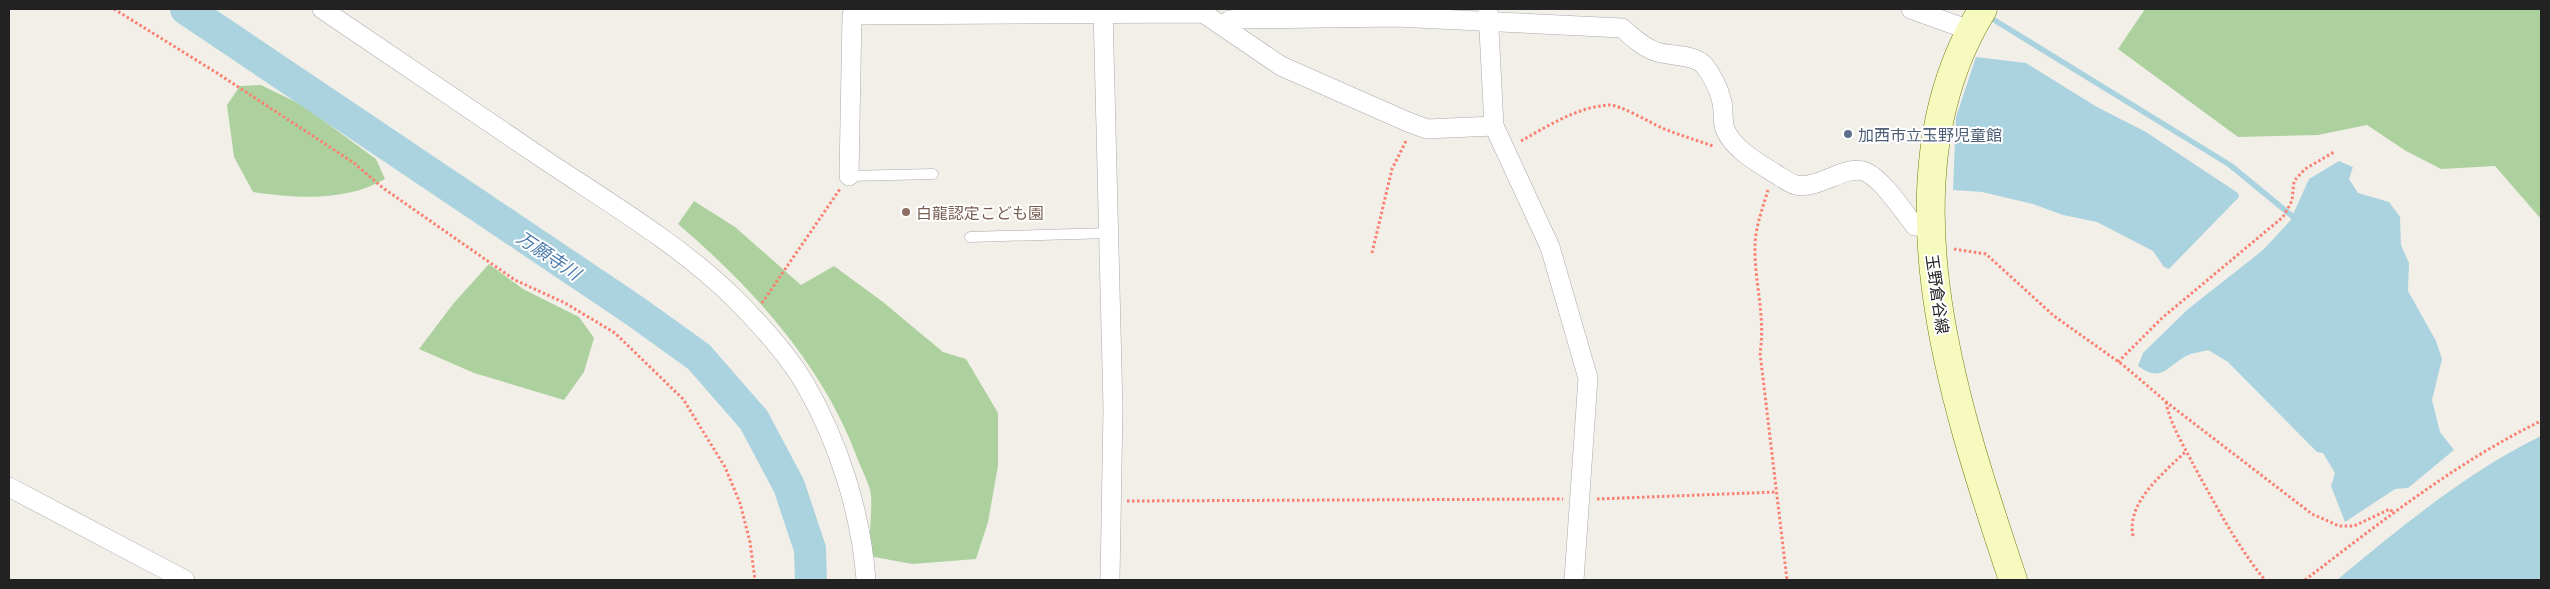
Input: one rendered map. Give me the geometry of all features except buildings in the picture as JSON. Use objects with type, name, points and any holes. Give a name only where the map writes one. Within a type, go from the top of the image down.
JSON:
[{"type":"main road","name":"玉野倉谷線","points":[[1976,20],[1952,71],[1935,146],[1930,237],[1939,314],[1964,429],[2013,580]]},
{"type":"street","points":[[322,9],[641,225],[708,275],[734,299],[790,362],[817,408],[841,462],[864,555],[866,580]]},
{"type":"street","points":[[1911,9],[1976,20]]},
{"type":"street","points":[[1103,12],[1113,408],[1110,580]]},
{"type":"street","points":[[849,176],[852,14],[1203,13],[1281,66],[1426,129],[1494,126]]},
{"type":"street","points":[[1224,26],[1230,20],[1297,17],[1489,15],[1622,28],[1631,37],[1655,51],[1692,58],[1702,63],[1710,74],[1722,103],[1725,129],[1746,153],[1775,173],[1797,185],[1816,184],[1854,171],[1866,172],[1875,179],[1915,226],[1930,237]]},
{"type":"street","points":[[1489,15],[1494,126],[1550,248],[1588,378],[1574,580]]},
{"type":"street","points":[[9,487],[185,580]]},
{"type":"lane","points":[[849,176],[933,174]]},
{"type":"lane","points":[[970,237],[1109,233]]},
{"type":"path","points":[[114,9],[354,163],[383,188],[515,280],[565,303],[615,333],[683,399],[725,467],[740,503],[750,542],[755,580]]},
{"type":"path","points":[[1505,150],[1579,110],[1610,105],[1621,107],[1642,119],[1712,146],[1742,156],[1746,153]]},
{"type":"path","points":[[1372,253],[1392,169],[1414,124]]},
{"type":"path","points":[[2118,362],[2162,318],[2283,217],[2292,201],[2294,181],[2305,169],[2334,152]]},
{"type":"path","points":[[1775,173],[1768,190],[1754,244],[1760,304],[1762,342],[1760,353],[1787,580]]},
{"type":"path","points":[[751,318],[849,176]]},
{"type":"path","points":[[1930,237],[1986,254],[2054,316],[2118,362],[2166,402],[2312,514],[2339,526],[2354,526],[2390,509],[2394,514]]},
{"type":"path","points":[[2166,402],[2168,413],[2186,451],[2246,558],[2265,580]]},
{"type":"path","points":[[2305,580],[2394,514],[2491,448],[2541,421]]},
{"type":"path","points":[[2133,536],[2131,526],[2139,504],[2154,483],[2186,451]]},
{"type":"path","points":[[1112,502],[1579,499],[1776,492]]},
{"type":"green space","points":[[2145,9],[2541,9],[2541,219],[2495,166],[2441,169],[2406,151],[2367,125],[2318,135],[2238,137],[2118,49]]},
{"type":"green space","points":[[261,85],[302,105],[376,159],[385,179],[354,192],[337,195],[303,197],[253,192],[234,157],[227,105],[240,86]]},
{"type":"green space","points":[[694,201],[735,227],[801,285],[834,266],[883,302],[943,352],[966,359],[998,413],[998,466],[988,522],[976,559],[912,564],[869,556],[871,496],[868,482],[844,425],[806,361],[783,331],[733,275],[678,224]]},
{"type":"green space","points":[[489,264],[523,289],[579,317],[594,338],[584,372],[564,400],[474,373],[419,349],[453,304]]},
{"type":"water","points":[[1976,57],[2026,63],[2097,107],[2146,132],[2238,193],[2239,197],[2169,269],[2164,267],[2153,251],[2097,222],[2063,215],[2033,204],[1982,192],[1953,190],[1956,117]]},
{"type":"water","points":[[2339,161],[2353,167],[2349,179],[2358,193],[2389,202],[2400,217],[2401,245],[2409,263],[2408,291],[2436,341],[2442,359],[2432,400],[2440,432],[2454,450],[2408,488],[2395,489],[2345,522],[2331,486],[2335,473],[2323,453],[2317,452],[2228,362],[2208,350],[2186,356],[2164,372],[2153,373],[2138,366],[2143,353],[2187,310],[2263,250],[2290,221],[2309,179]]},
{"type":"water","points":[[2541,436],[2541,580],[2337,580],[2461,483],[2514,450]]},
{"type":"waterway","name":"万願寺川","points":[[186,9],[635,311],[699,357],[754,420],[789,486],[810,549],[811,580]]},
{"type":"waterway","points":[[1991,18],[2230,165],[2297,220]]},
{"type":"place","name":"加西市立玉野児童館","points":[[1848,134]]},
{"type":"place","name":"白龍認定こども園","points":[[906,212]]}]
